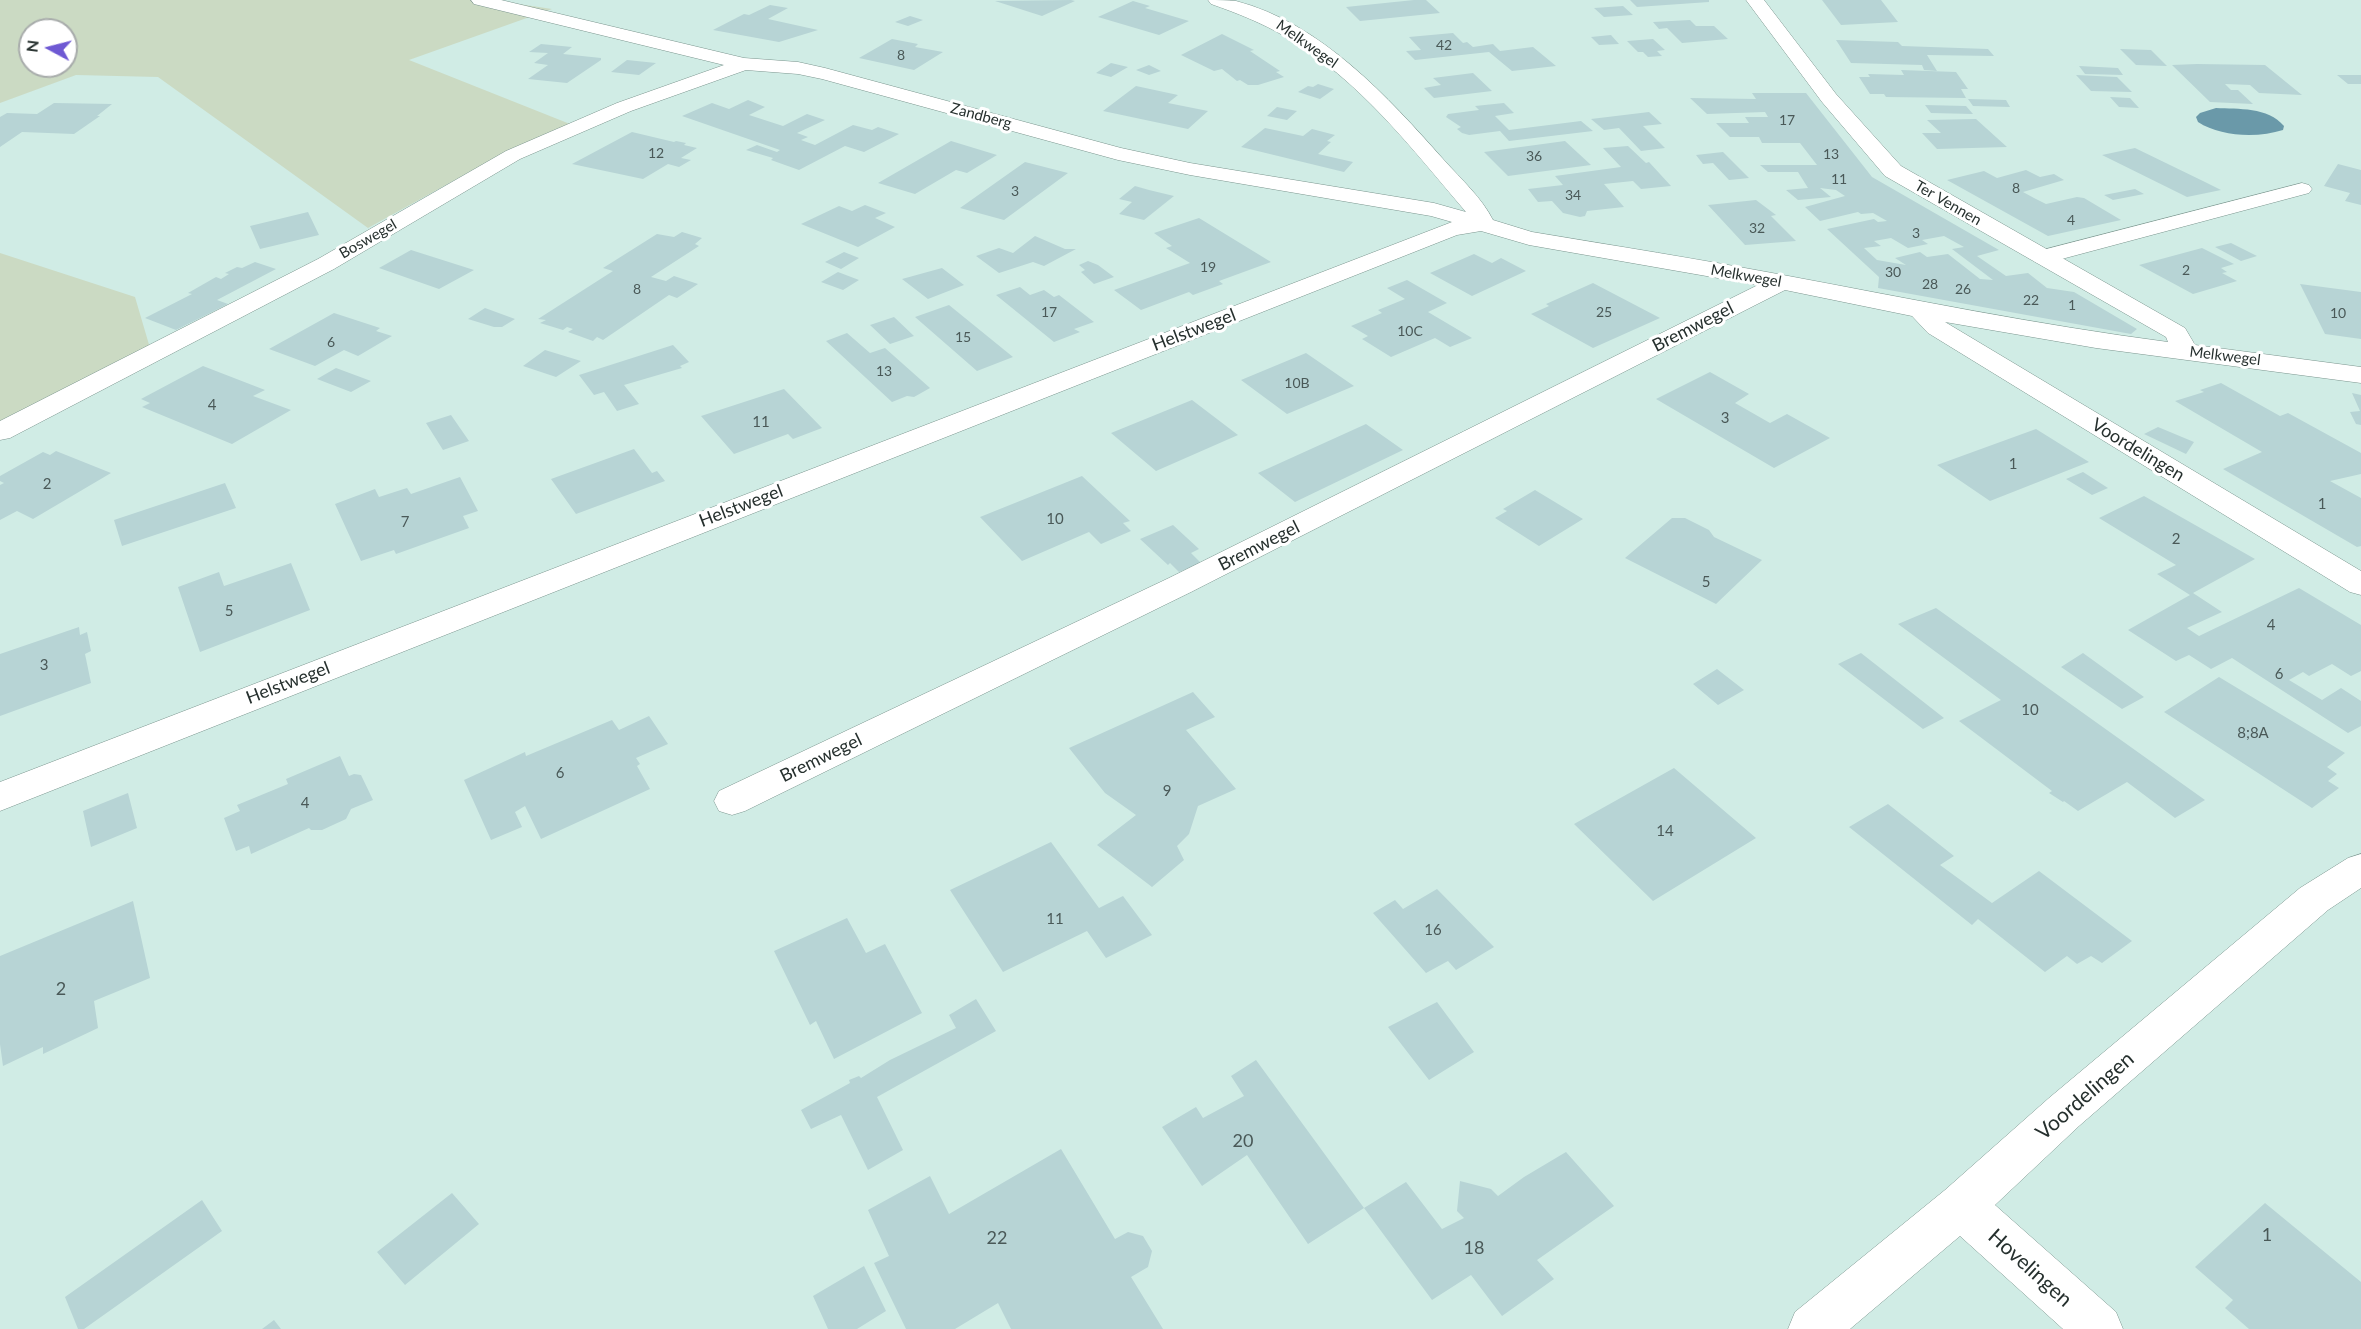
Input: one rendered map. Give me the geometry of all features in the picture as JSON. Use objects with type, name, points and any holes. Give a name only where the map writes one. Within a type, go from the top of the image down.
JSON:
[{"type":"street","name":"Zandberg","points":[[480,0],[744,64],[798,68],[825,74],[1129,156],[1190,169],[1434,210],[1484,225]]},
{"type":"street","name":"Melkwegel","points":[[1217,0],[1276,22],[1345,71],[1403,128],[1478,212],[1484,225],[1529,238],[1782,282],[1918,310],[2096,340],[2361,375]]},
{"type":"street","name":"Ter Vennen","points":[[1755,0],[1829,98],[1893,171],[2176,333],[2185,351]]},
{"type":"street","name":"Boswegel","points":[[0,432],[326,264],[513,155],[624,107],[744,64]]},
{"type":"street","name":"Helstwegel","points":[[0,797],[1441,233],[1452,229],[1484,225]]},
{"type":"street","name":"Bremwegel","points":[[732,801],[1180,585],[1782,282]]},
{"type":"street","name":"Voordelingen","points":[[1918,310],[1936,328],[2361,585]]},
{"type":"street","name":"Voordelingen","points":[[1812,1329],[1961,1206],[2064,1112],[2314,899],[2361,869]]},
{"type":"street","name":"Hovelingen","points":[[1961,1206],[2099,1329]]},
{"type":"lane","points":[[2043,257],[2302,189]]},
{"type":"green space","points":[[0,0],[492,0],[552,9],[409,60],[570,124],[504,153],[368,228],[158,77],[78,75],[78,18],[18,18],[18,78],[68,78],[0,103]]},
{"type":"green space","points":[[0,253],[135,297],[150,348],[0,425]]},
{"type":"water","points":[[2216,108],[2261,112],[2277,120],[2284,126],[2283,130],[2273,133],[2240,135],[2217,131],[2198,122],[2196,117],[2200,113]]},
{"type":"building","points":[[1426,0],[1440,13],[1360,21],[1346,7]]},
{"type":"building","points":[[1630,0],[1709,0],[1709,2],[1637,7]]},
{"type":"building","points":[[1822,0],[1881,0],[1898,22],[1841,25]]},
{"type":"building","points":[[995,1],[1075,1],[1042,16]]},
{"type":"building","points":[[1133,1],[1150,6],[1145,8],[1189,21],[1159,35],[1098,17]]},
{"type":"building","points":[[770,5],[788,8],[768,19],[818,30],[779,42],[713,30],[744,14],[749,15]]},
{"type":"building","points":[[1623,6],[1633,15],[1604,17],[1594,8]]},
{"type":"building","points":[[910,16],[923,20],[908,26],[895,22]]},
{"type":"building","points":[[1690,20],[1696,26],[1714,26],[1728,39],[1682,43],[1667,28],[1659,29],[1653,22]]},
{"type":"building","points":[[1453,33],[1463,43],[1467,42],[1473,47],[1493,44],[1500,51],[1533,47],[1556,66],[1512,71],[1489,52],[1415,60],[1406,51],[1421,50],[1409,37]]},
{"type":"building","points":[[1222,34],[1254,50],[1250,51],[1280,71],[1276,72],[1284,77],[1258,85],[1248,85],[1240,80],[1237,81],[1222,69],[1214,71],[1181,55]]},
{"type":"building","points":[[1611,35],[1619,44],[1599,45],[1591,37]]},
{"type":"building","points":[[892,39],[918,44],[915,47],[943,52],[914,70],[859,58]]},
{"type":"building","points":[[1653,39],[1665,50],[1657,51],[1662,56],[1648,57],[1643,52],[1638,52],[1627,41]]},
{"type":"building","points":[[1836,40],[1898,42],[1902,46],[1988,49],[1994,56],[1927,55],[1937,71],[1924,70],[1922,65],[1851,63]]},
{"type":"building","points":[[541,44],[572,47],[563,54],[601,58],[601,60],[567,83],[528,79],[548,65],[534,63],[548,53],[529,52]]},
{"type":"building","points":[[2120,49],[2151,50],[2167,66],[2136,65]]},
{"type":"building","points":[[627,60],[656,63],[639,75],[611,72]]},
{"type":"building","points":[[1111,63],[1128,67],[1111,77],[1096,73]]},
{"type":"building","points":[[1149,65],[1161,71],[1149,75],[1136,70]]},
{"type":"building","points":[[2172,65],[2265,65],[2302,95],[2259,93],[2250,85],[2225,84],[2231,90],[2238,90],[2253,104],[2210,102]]},
{"type":"building","points":[[2079,66],[2118,68],[2123,75],[2085,74]]},
{"type":"building","points":[[1901,70],[1956,72],[1968,89],[1961,89],[1966,98],[1886,97],[1884,94],[1870,94],[1859,77],[1870,77],[1868,74],[1904,75]]},
{"type":"building","points":[[1473,73],[1492,91],[1434,98],[1424,88],[1441,85],[1433,78]]},
{"type":"building","points":[[2076,75],[2117,77],[2132,92],[2091,91]]},
{"type":"building","points":[[2337,75],[2361,75],[2361,84],[2348,84]]},
{"type":"building","points":[[1318,84],[1334,89],[1320,99],[1298,92],[1308,86],[1313,87]]},
{"type":"building","points":[[1136,86],[1178,95],[1168,103],[1208,111],[1188,129],[1103,111]]},
{"type":"building","points":[[1752,93],[1806,93],[1872,177],[1999,250],[1977,256],[2006,276],[2028,273],[2047,288],[2074,292],[2137,329],[2131,334],[1878,288],[1879,277],[1827,229],[1874,219],[1878,222],[1887,221],[1873,213],[1858,212],[1820,221],[1805,207],[1845,196],[1836,190],[1820,188],[1831,197],[1798,200],[1786,190],[1808,188],[1798,172],[1768,172],[1760,165],[1817,165],[1800,143],[1762,143],[1759,137],[1730,137],[1716,123],[1749,123],[1745,117],[1768,117],[1765,112],[1707,114],[1690,98],[1756,99]],"holes":[[[1944,236],[1964,247],[1952,249],[1993,280],[1980,279],[1948,254],[1927,257],[1920,252],[1895,258],[1906,265],[1877,260],[1864,248],[1881,246],[1874,241],[1891,238],[1908,248],[1928,244],[1922,240]]]},
{"type":"building","points":[[2110,97],[2130,98],[2139,108],[2119,107]]},
{"type":"building","points":[[1968,99],[2006,100],[2010,107],[1973,106]]},
{"type":"building","points":[[748,100],[765,107],[749,115],[783,126],[807,114],[825,120],[797,133],[808,137],[801,140],[815,145],[853,125],[872,130],[878,127],[899,134],[864,152],[845,146],[799,170],[771,160],[773,158],[746,150],[757,145],[777,152],[780,150],[682,116],[712,103],[729,109]]},
{"type":"building","points":[[54,103],[112,104],[97,116],[100,116],[74,134],[22,132],[0,147],[0,117],[7,113],[37,114]]},
{"type":"building","points":[[1504,103],[1514,113],[1495,116],[1509,130],[1581,121],[1593,131],[1509,141],[1500,131],[1469,135],[1462,133],[1457,129],[1461,127],[1446,117],[1448,114],[1479,110],[1475,106]]},
{"type":"building","points":[[1925,105],[1966,106],[1973,114],[1931,113]]},
{"type":"building","points":[[1277,107],[1297,111],[1287,120],[1267,116]]},
{"type":"building","points":[[1649,112],[1662,124],[1643,126],[1665,148],[1641,151],[1619,128],[1604,130],[1591,119]]},
{"type":"building","points":[[1976,119],[2007,147],[1937,149],[1922,133],[1941,133],[1927,120]]},
{"type":"building","points":[[1265,128],[1303,136],[1312,129],[1335,135],[1327,141],[1331,142],[1318,154],[1353,162],[1344,172],[1241,147]]},
{"type":"building","points":[[632,132],[686,143],[684,145],[697,148],[681,158],[691,160],[679,167],[668,164],[643,179],[572,164]]},
{"type":"building","points":[[951,141],[997,155],[967,173],[956,170],[915,194],[878,183]]},
{"type":"building","points":[[1565,141],[1591,165],[1508,176],[1484,152]]},
{"type":"building","points":[[1628,146],[1646,163],[1649,162],[1671,186],[1641,189],[1633,181],[1604,184],[1624,207],[1587,211],[1585,216],[1580,217],[1563,213],[1552,201],[1538,202],[1528,189],[1563,185],[1555,176],[1621,167],[1603,148]]},
{"type":"building","points":[[2135,148],[2221,190],[2187,197],[2102,155]]},
{"type":"building","points":[[1723,152],[1749,178],[1729,180],[1713,163],[1703,164],[1696,155]]},
{"type":"building","points":[[1025,162],[1068,173],[1004,220],[960,208]]},
{"type":"building","points":[[2338,164],[2361,170],[2361,205],[2345,201],[2350,193],[2324,186]]},
{"type":"building","points":[[2026,170],[2040,177],[2054,174],[2064,180],[2023,192],[2034,198],[2046,204],[2077,197],[2084,198],[2121,220],[2048,236],[1947,180],[1984,171],[1997,178]]},
{"type":"building","points":[[1135,186],[1174,196],[1144,220],[1119,214],[1132,202],[1119,199]]},
{"type":"building","points":[[2135,189],[2144,194],[2113,200],[2104,195]]},
{"type":"building","points":[[1756,200],[1776,215],[1771,216],[1796,241],[1745,245],[1708,205]]},
{"type":"building","points":[[865,205],[886,213],[875,218],[895,227],[858,247],[801,224],[839,206],[852,211]]},
{"type":"building","points":[[308,212],[319,235],[260,249],[250,226]]},
{"type":"building","points":[[1199,218],[1271,262],[1219,281],[1223,284],[1193,295],[1189,292],[1141,310],[1114,290],[1190,263],[1166,248],[1172,246],[1154,233]]},
{"type":"building","points":[[682,232],[702,238],[695,244],[699,246],[651,277],[666,281],[674,276],[698,284],[677,298],[669,295],[603,340],[597,337],[593,341],[568,332],[573,329],[567,327],[563,330],[540,323],[546,320],[538,319],[613,271],[603,268],[657,234],[674,237]]},
{"type":"building","points":[[1035,236],[1065,249],[1076,249],[1044,266],[1033,262],[999,273],[976,256],[999,248],[1013,253]]},
{"type":"building","points":[[2231,243],[2257,256],[2241,261],[2215,247]]},
{"type":"building","points":[[2202,248],[2234,264],[2221,268],[2227,272],[2222,273],[2237,281],[2193,294],[2139,265]]},
{"type":"building","points":[[411,250],[474,270],[439,289],[379,268]]},
{"type":"building","points":[[844,252],[859,258],[841,269],[825,262]]},
{"type":"building","points":[[1474,254],[1492,263],[1501,258],[1526,271],[1472,296],[1430,273]]},
{"type":"building","points":[[1088,261],[1098,265],[1114,277],[1094,284],[1081,272],[1085,270],[1079,265]]},
{"type":"building","points":[[255,262],[276,269],[217,300],[228,304],[176,330],[145,318],[192,294],[188,293],[216,277],[221,279],[229,274],[225,273],[237,267],[242,268]]},
{"type":"building","points":[[942,268],[964,285],[928,299],[902,279]]},
{"type":"building","points":[[838,272],[859,280],[843,290],[821,282]]},
{"type":"building","points":[[1407,280],[1447,303],[1428,312],[1472,338],[1450,347],[1435,338],[1391,357],[1362,339],[1368,336],[1351,326],[1382,313],[1378,310],[1405,299],[1387,288]]},
{"type":"building","points":[[1593,283],[1660,318],[1593,348],[1531,314],[1549,306],[1546,304]]},
{"type":"building","points":[[2300,284],[2361,292],[2361,339],[2325,334]]},
{"type":"building","points":[[1020,287],[1030,295],[1044,290],[1054,297],[1059,295],[1094,322],[1074,329],[1080,332],[1054,342],[996,295]]},
{"type":"building","points":[[949,305],[1013,357],[977,371],[915,317]]},
{"type":"building","points":[[485,308],[515,319],[502,327],[494,327],[468,319]]},
{"type":"building","points":[[334,313],[380,328],[376,331],[392,336],[358,356],[344,350],[315,366],[269,349]]},
{"type":"building","points":[[894,317],[914,336],[890,344],[870,325]]},
{"type":"building","points":[[847,333],[870,353],[885,348],[930,388],[914,397],[907,396],[892,402],[826,341]]},
{"type":"building","points":[[673,345],[689,362],[680,366],[682,368],[624,385],[639,404],[617,411],[604,392],[594,395],[579,375]]},
{"type":"building","points":[[545,350],[581,361],[556,377],[523,366]]},
{"type":"building","points":[[1306,353],[1354,386],[1287,414],[1241,380]]},
{"type":"building","points":[[203,366],[265,390],[253,396],[291,410],[232,444],[142,407],[150,403],[141,399]]},
{"type":"building","points":[[336,368],[371,381],[351,392],[317,379]]},
{"type":"building","points":[[1710,372],[1749,394],[1735,403],[1770,423],[1787,414],[1830,438],[1774,468],[1656,399]]},
{"type":"building","points":[[2221,383],[2280,416],[2288,413],[2361,453],[2361,474],[2330,481],[2361,498],[2361,546],[2357,547],[2223,469],[2262,452],[2175,401],[2204,392],[2200,390]]},
{"type":"building","points":[[784,389],[822,428],[793,439],[788,434],[734,454],[701,416]]},
{"type":"building","points":[[2352,393],[2361,395],[2361,425],[2356,424],[2350,412],[2360,411]]},
{"type":"building","points":[[1192,400],[1238,435],[1156,471],[1111,433]]},
{"type":"building","points":[[451,415],[469,441],[443,450],[426,423]]},
{"type":"building","points":[[1366,424],[1403,450],[1295,502],[1258,473]]},
{"type":"building","points":[[2158,427],[2194,442],[2186,454],[2144,434]]},
{"type":"building","points":[[2036,429],[2089,462],[1990,501],[1937,465]]},
{"type":"building","points":[[634,449],[652,473],[657,471],[665,481],[576,514],[551,479]]},
{"type":"building","points":[[56,451],[111,473],[33,519],[17,511],[0,520],[0,485],[4,483],[0,481],[0,476],[43,452],[50,455]]},
{"type":"building","points":[[2083,472],[2108,488],[2092,495],[2066,479]]},
{"type":"building","points":[[1082,476],[1130,521],[1123,523],[1131,531],[1101,544],[1089,532],[1022,561],[980,517]]},
{"type":"building","points":[[460,477],[478,511],[463,516],[469,528],[396,554],[394,550],[361,561],[335,504],[375,489],[379,497],[407,488],[411,494]]},
{"type":"building","points":[[225,483],[236,508],[122,546],[114,520]]},
{"type":"building","points":[[1535,490],[1583,519],[1539,546],[1495,518],[1507,511],[1503,509]]},
{"type":"building","points":[[2144,496],[2255,559],[2193,593],[2222,612],[2187,628],[2199,636],[2299,588],[2361,625],[2361,671],[2351,676],[2332,664],[2309,676],[2303,672],[2289,680],[2322,700],[2341,688],[2361,701],[2361,726],[2348,733],[2232,658],[2211,669],[2189,655],[2176,661],[2128,630],[2190,595],[2157,574],[2176,565],[2099,518]]},
{"type":"building","points":[[1672,518],[1685,518],[1709,530],[1714,537],[1762,560],[1716,604],[1625,558]]},
{"type":"building","points":[[1173,525],[1199,549],[1191,553],[1201,563],[1179,572],[1140,539]]},
{"type":"building","points":[[291,563],[310,610],[200,652],[178,587],[219,572],[224,586]]},
{"type":"building","points":[[1936,608],[2205,800],[2175,818],[2127,782],[2078,811],[2049,793],[2052,791],[1959,721],[2001,700],[1898,624]]},
{"type":"building","points":[[79,627],[80,635],[87,632],[91,651],[85,654],[91,683],[0,716],[0,654]]},
{"type":"building","points":[[1861,653],[1944,718],[1923,729],[1838,664]]},
{"type":"building","points":[[2083,653],[2144,697],[2122,709],[2061,667]]},
{"type":"building","points":[[1717,669],[1744,690],[1718,705],[1693,684]]},
{"type":"building","points":[[2219,677],[2345,753],[2327,767],[2337,774],[2328,781],[2339,788],[2312,808],[2164,712]]},
{"type":"building","points":[[1193,692],[1215,717],[1186,730],[1236,789],[1198,806],[1189,834],[1177,846],[1184,860],[1152,887],[1097,845],[1136,815],[1105,793],[1069,748]]},
{"type":"building","points":[[649,716],[668,744],[636,758],[640,764],[637,766],[650,789],[541,839],[525,806],[515,812],[522,827],[491,840],[464,780],[525,752],[526,756],[612,720],[619,730]]},
{"type":"building","points":[[340,756],[349,776],[361,775],[373,800],[351,809],[346,819],[322,830],[309,828],[251,854],[249,846],[236,851],[224,818],[240,811],[237,805],[288,784],[286,779]]},
{"type":"building","points":[[1674,768],[1756,838],[1653,901],[1574,824]]},
{"type":"building","points":[[128,793],[137,828],[91,847],[83,811]]},
{"type":"building","points":[[1888,804],[1954,856],[1940,865],[1992,903],[2039,871],[2132,941],[2102,963],[2091,956],[2077,964],[2067,956],[2045,972],[1978,919],[1972,925],[1849,827]]},
{"type":"building","points":[[1051,842],[1099,908],[1123,896],[1152,935],[1106,958],[1087,931],[1003,972],[950,890]]},
{"type":"building","points":[[1437,889],[1494,947],[1456,970],[1448,961],[1426,973],[1373,913],[1395,900],[1403,909]]},
{"type":"building","points":[[133,901],[150,978],[94,1001],[98,1028],[43,1054],[43,1047],[3,1066],[0,1044],[0,956]]},
{"type":"building","points":[[847,918],[866,953],[885,944],[922,1013],[834,1059],[816,1021],[810,1025],[774,951]]},
{"type":"building","points":[[976,999],[996,1031],[877,1097],[903,1150],[868,1170],[841,1115],[811,1129],[801,1110],[850,1083],[849,1080],[859,1076],[861,1078],[890,1060],[956,1028],[949,1015]]},
{"type":"building","points":[[1437,1002],[1474,1052],[1429,1080],[1388,1027]]},
{"type":"building","points":[[1256,1060],[1364,1208],[1308,1244],[1247,1155],[1202,1186],[1162,1127],[1196,1107],[1203,1118],[1244,1096],[1231,1076]]},
{"type":"building","points":[[1061,1149],[1115,1239],[1128,1232],[1143,1236],[1152,1251],[1148,1267],[1131,1277],[1163,1329],[1011,1329],[998,1303],[955,1329],[906,1329],[874,1263],[889,1256],[868,1210],[930,1176],[949,1214]]},
{"type":"building","points":[[1566,1152],[1614,1206],[1537,1260],[1554,1279],[1502,1316],[1471,1275],[1432,1300],[1364,1208],[1406,1182],[1442,1229],[1464,1218],[1457,1211],[1460,1181],[1491,1189],[1498,1196],[1524,1177]]},
{"type":"building","points":[[452,1193],[479,1224],[405,1285],[377,1252]]},
{"type":"building","points":[[202,1200],[222,1231],[84,1329],[78,1329],[65,1297]]},
{"type":"building","points":[[2265,1203],[2361,1282],[2361,1329],[2249,1329],[2225,1308],[2233,1300],[2195,1267]]},
{"type":"building","points":[[864,1266],[886,1311],[857,1329],[828,1329],[813,1296]]},
{"type":"building","points":[[274,1320],[281,1329],[262,1329]]}]
